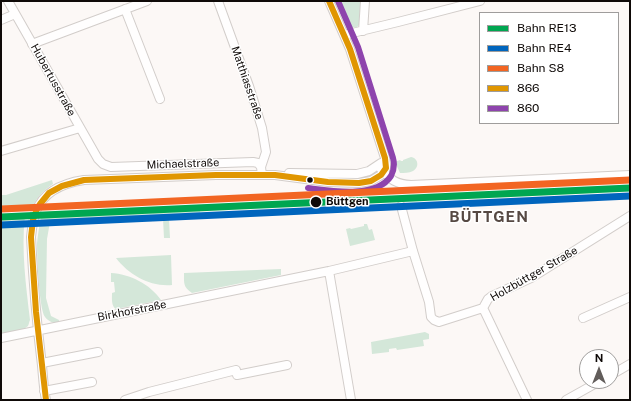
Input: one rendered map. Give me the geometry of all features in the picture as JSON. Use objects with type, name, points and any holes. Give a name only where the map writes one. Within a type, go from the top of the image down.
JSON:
[{"type":"street","name":"Hubertusstraße","points":[[8,1],[98,159]]},
{"type":"street","points":[[32,44],[147,1]]},
{"type":"street","name":"Matthiasstraße","points":[[218,1],[262,128],[266,152],[262,171]]},
{"type":"street","points":[[329,1],[350,49],[364,90],[385,158],[386,166],[381,169],[397,183],[411,185],[630,175]]},
{"type":"street","points":[[363,31],[366,1]]},
{"type":"street","points":[[344,35],[480,1]]},
{"type":"street","points":[[126,9],[160,99]]},
{"type":"street","points":[[1,20],[15,14]]},
{"type":"street","points":[[1,151],[80,128]]},
{"type":"street","name":"Michaelstraße","points":[[98,159],[103,164],[111,167],[253,162],[258,163],[262,171]]},
{"type":"street","name":"Michaelstraße","points":[[46,400],[38,330],[32,242],[33,223],[38,206],[54,189],[65,184],[84,180],[216,175],[262,171],[275,176],[359,183],[366,182],[381,175],[381,169]]},
{"type":"street","points":[[401,206],[413,251]]},
{"type":"street","name":"Holzbüttger Straße","points":[[413,251],[429,302],[431,317],[436,322],[443,322],[484,308],[488,299],[492,296],[531,278],[630,216]]},
{"type":"street","name":"Birkhofstraße","points":[[1,338],[330,271],[413,251]]},
{"type":"street","points":[[330,271],[351,400]]},
{"type":"street","points":[[583,318],[630,297]]},
{"type":"street","points":[[484,308],[527,400]]},
{"type":"street","points":[[42,363],[98,352]]},
{"type":"street","points":[[125,400],[149,392],[236,370],[237,375],[287,365]]},
{"type":"street","points":[[619,370],[630,365]]},
{"type":"street","points":[[44,391],[92,382]]},
{"type":"street","points":[[566,400],[586,389]]},
{"type":"green space","points":[[335,1],[361,1],[359,25],[357,27],[347,28]]},
{"type":"green space","points":[[411,157],[417,161],[417,167],[411,172],[400,173],[395,162],[400,160],[403,161]]},
{"type":"green space","points":[[52,180],[53,184],[41,194],[32,207],[1,206],[1,195],[6,195]]},
{"type":"green space","points":[[200,211],[200,219],[169,219],[170,238],[164,238],[163,219],[50,222],[47,239],[46,298],[51,316],[59,320],[59,323],[51,322],[45,317],[41,304],[37,258],[37,243],[41,218]]},
{"type":"green space","points":[[25,216],[24,255],[30,320],[28,326],[23,329],[1,334],[1,217]]},
{"type":"green space","points":[[364,224],[367,224],[369,230],[372,229],[375,240],[350,246],[346,229],[364,226]]},
{"type":"green space","points":[[171,255],[172,285],[156,284],[141,279],[127,270],[116,258]]},
{"type":"green space","points":[[281,269],[281,275],[192,293],[187,289],[184,282],[184,273]]},
{"type":"green space","points":[[111,273],[125,275],[139,281],[151,289],[161,300],[116,309],[114,308],[112,293],[115,292],[114,282],[111,282]]},
{"type":"green space","points":[[425,332],[429,334],[429,339],[423,340],[424,346],[397,350],[396,348],[389,349],[389,352],[372,354],[371,342]]},
{"type":"rail line","name":"S8","points":[[1,209],[630,180]]},
{"type":"rail line","name":"RE13","points":[[1,217],[630,188]]},
{"type":"rail line","name":"RE4","points":[[1,225],[630,196]]},
{"type":"transit line","name":"866","points":[[46,400],[36,312],[31,237],[33,220],[36,211],[49,193],[62,186],[84,180],[216,175],[275,175],[328,182],[359,183],[371,181],[381,175],[386,168],[385,158],[350,49],[329,1]]},
{"type":"transit line","name":"860","points":[[308,188],[340,192],[364,191],[375,188],[384,183],[391,176],[394,167],[393,158],[358,47],[338,1]]},
{"type":"place","name":"Büttgen","points":[[316,202]]},
{"type":"district","name":"BÜTTGEN","points":[[489,217]]}]
